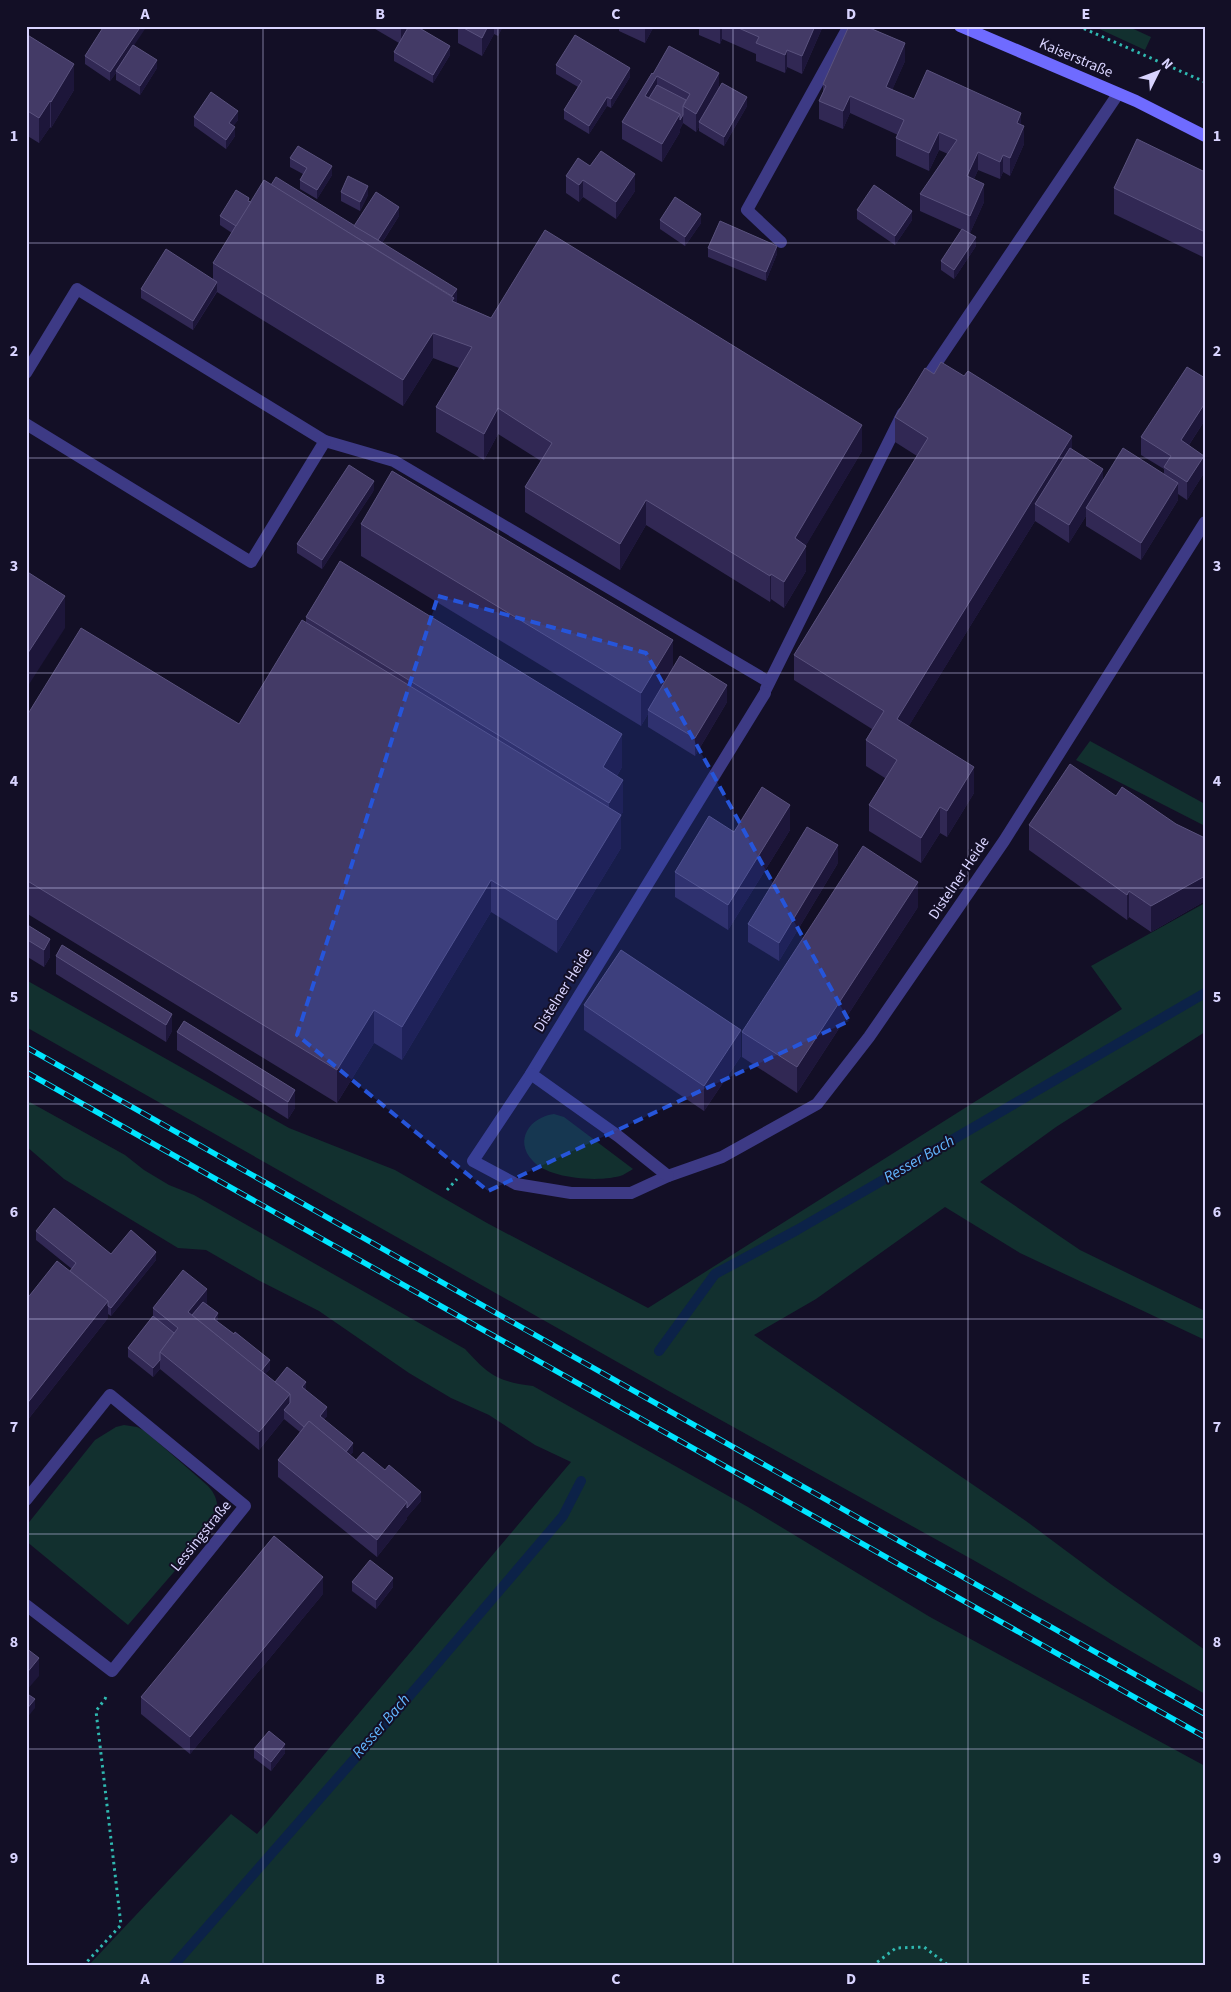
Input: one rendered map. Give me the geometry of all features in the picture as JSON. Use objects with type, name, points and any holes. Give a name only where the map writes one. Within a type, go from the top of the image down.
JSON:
[{"type":"main road","name":"Kaiserstraße","points":[[960,26],[1118,94],[1205,136]]},
{"type":"street","points":[[781,242],[747,210],[849,26]]},
{"type":"street","name":"Distelner Heide","points":[[1118,94],[907,406],[767,688],[530,1074],[473,1162],[516,1184],[571,1193],[631,1193],[668,1176],[722,1158],[816,1104],[870,1037],[1004,841],[1205,522]]},
{"type":"street","points":[[26,372],[77,289],[325,441],[394,461],[767,688]]},
{"type":"street","points":[[26,424],[251,562],[325,441]]},
{"type":"street","points":[[530,1074],[618,1136],[668,1176]]},
{"type":"street","name":"Lessingstraße","points":[[26,1500],[110,1395],[245,1506],[112,1671]]},
{"type":"street","points":[[26,1605],[112,1671]]},
{"type":"path","points":[[1078,26],[1205,82]]},
{"type":"path","points":[[83,1966],[121,1925],[96,1711],[105,1699],[112,1671]]},
{"type":"path","points":[[872,1966],[896,1948],[924,1947],[949,1966]]},
{"type":"highlighted area","points":[[438,596],[646,653],[849,1021],[488,1191],[297,1035]]},
{"type":"green space","points":[[1093,26],[1127,26],[1151,37],[1145,50]]},
{"type":"green space","points":[[1090,741],[1205,804],[1205,826],[1076,760]]},
{"type":"green space","points":[[1205,903],[1205,1032],[1056,1127],[980,1182],[1080,1250],[1205,1311],[1205,1340],[1020,1253],[945,1207],[816,1299],[754,1335],[1026,1521],[1112,1585],[1205,1650],[1205,1694],[975,1561],[665,1389],[26,1027],[26,980],[289,1128],[395,1170],[487,1223],[648,1308],[1122,1009],[1091,966]]},
{"type":"green space","points":[[26,1100],[125,1155],[144,1170],[169,1185],[194,1195],[465,1349],[487,1371],[494,1375],[510,1382],[533,1386],[748,1507],[930,1617],[1205,1766],[1205,1966],[88,1966],[231,1814],[257,1834],[571,1462],[535,1445],[489,1415],[451,1398],[409,1373],[319,1311],[258,1280],[206,1250],[178,1248],[64,1179],[26,1146]]},
{"type":"green space","points":[[554,1114],[564,1117],[633,1169],[623,1175],[602,1179],[588,1179],[562,1175],[539,1166],[527,1152],[524,1145],[525,1137],[527,1131],[538,1120]]},
{"type":"green space","points":[[124,1425],[137,1427],[145,1431],[208,1486],[215,1496],[217,1506],[212,1528],[128,1625],[26,1541],[26,1526],[95,1440],[116,1427]]},
{"type":"building","points":[[104,26],[141,26],[110,72],[85,56]]},
{"type":"building","points":[[409,26],[416,26],[450,46],[433,75],[394,52]]},
{"type":"building","points":[[460,26],[488,26],[482,38]]},
{"type":"building","points":[[734,26],[815,26],[802,56],[787,50],[785,55],[756,43],[759,37]]},
{"type":"building","points":[[849,26],[865,26],[905,43],[886,87],[914,99],[927,70],[1021,113],[1017,123],[1024,126],[1010,158],[1003,155],[1000,162],[978,152],[967,176],[984,184],[970,216],[920,194],[957,140],[939,132],[929,153],[896,138],[904,120],[850,96],[843,111],[819,101],[826,86],[823,84]]},
{"type":"building","points":[[26,34],[74,64],[39,118],[26,110]]},
{"type":"building","points":[[575,35],[630,68],[611,99],[607,97],[589,126],[564,110],[582,81],[556,65]]},
{"type":"building","points":[[133,45],[157,60],[140,86],[116,71]]},
{"type":"building","points":[[669,46],[719,73],[696,114],[683,106],[690,94],[657,76],[645,96],[680,114],[662,144],[622,122]]},
{"type":"building","points":[[722,83],[747,97],[724,137],[699,122]]},
{"type":"building","points":[[657,85],[686,100],[680,120],[680,114],[649,98]]},
{"type":"building","points":[[211,92],[238,111],[229,123],[235,127],[226,140],[194,117]]},
{"type":"building","points":[[1137,139],[1205,172],[1205,232],[1114,188]]},
{"type":"building","points":[[298,146],[332,166],[317,190],[300,180],[307,168],[290,158]]},
{"type":"building","points":[[601,151],[635,174],[616,202],[583,180],[579,185],[566,176],[578,158],[590,166]]},
{"type":"building","points":[[348,176],[368,186],[360,202],[341,192]]},
{"type":"building","points":[[276,177],[457,289],[452,296],[271,185]]},
{"type":"building","points":[[264,180],[454,298],[452,301],[491,318],[545,230],[862,425],[795,538],[806,546],[784,582],[771,574],[770,576],[646,500],[620,544],[525,487],[552,443],[498,408],[484,434],[436,407],[472,347],[433,333],[403,380],[213,263]]},
{"type":"building","points":[[874,185],[912,211],[895,236],[857,210]]},
{"type":"building","points":[[236,190],[249,198],[248,201],[251,202],[236,226],[220,216]]},
{"type":"building","points":[[376,192],[399,207],[378,240],[354,226]]},
{"type":"building","points":[[675,197],[701,214],[685,237],[660,220]]},
{"type":"building","points":[[720,221],[777,246],[766,272],[708,248]]},
{"type":"building","points":[[962,229],[976,237],[954,270],[941,261]]},
{"type":"building","points":[[166,249],[217,282],[193,321],[141,289]]},
{"type":"building","points":[[941,362],[964,376],[968,371],[1072,436],[897,719],[974,767],[947,811],[940,807],[921,838],[869,805],[897,760],[866,740],[884,711],[794,655],[928,438],[895,417],[925,368],[934,374]]},
{"type":"building","points":[[1187,367],[1205,378],[1205,403],[1181,440],[1204,456],[1187,482],[1164,467],[1171,456],[1141,437]]},
{"type":"building","points":[[1070,448],[1103,469],[1069,525],[1035,504]]},
{"type":"building","points":[[1123,448],[1178,483],[1141,543],[1086,508]]},
{"type":"building","points":[[349,465],[374,481],[322,560],[297,544]]},
{"type":"building","points":[[392,471],[673,640],[641,693],[361,524]]},
{"type":"building","points":[[340,561],[622,734],[603,767],[623,780],[609,803],[306,617]]},
{"type":"building","points":[[26,571],[65,596],[26,656]]},
{"type":"building","points":[[302,620],[621,815],[557,920],[491,880],[402,1027],[374,1010],[337,1070],[26,880],[26,717],[81,628],[239,724]]},
{"type":"building","points":[[680,656],[727,685],[695,738],[648,710]]},
{"type":"building","points":[[1070,764],[1116,796],[1122,787],[1176,824],[1205,838],[1205,876],[1151,906],[1129,891],[1127,895],[1029,825]]},
{"type":"building","points":[[762,787],[790,805],[728,905],[675,872],[709,816],[734,832]]},
{"type":"building","points":[[807,827],[838,845],[779,943],[748,924]]},
{"type":"building","points":[[863,846],[918,882],[797,1067],[742,1032]]},
{"type":"building","points":[[26,924],[50,939],[44,950],[26,939]]},
{"type":"building","points":[[62,945],[172,1014],[166,1025],[56,956]]},
{"type":"building","points":[[621,950],[741,1030],[704,1086],[584,1005]]},
{"type":"building","points":[[184,1021],[295,1090],[288,1102],[177,1032]]},
{"type":"building","points":[[54,1208],[111,1254],[131,1230],[156,1252],[111,1308],[108,1306],[108,1301],[70,1271],[76,1263],[36,1231]]},
{"type":"building","points":[[57,1261],[108,1301],[26,1405],[26,1300]]},
{"type":"building","points":[[183,1270],[207,1289],[188,1312],[290,1394],[259,1432],[160,1352],[178,1328],[153,1308]]},
{"type":"building","points":[[203,1302],[218,1313],[214,1319],[234,1334],[235,1332],[270,1360],[261,1371],[192,1315]]},
{"type":"building","points":[[153,1316],[174,1333],[160,1352],[160,1360],[153,1368],[128,1348]]},
{"type":"building","points":[[287,1367],[306,1382],[302,1387],[327,1407],[320,1416],[353,1443],[346,1452],[309,1421],[304,1427],[284,1410],[290,1403],[290,1394],[275,1382]]},
{"type":"building","points":[[309,1421],[407,1502],[377,1540],[278,1460]]},
{"type":"building","points":[[363,1452],[385,1470],[389,1465],[421,1492],[407,1508],[407,1502],[356,1460]]},
{"type":"building","points":[[274,1536],[323,1577],[190,1737],[141,1697]]},
{"type":"building","points":[[370,1560],[393,1578],[376,1600],[352,1582]]},
{"type":"building","points":[[26,1648],[39,1658],[26,1674]]},
{"type":"building","points":[[26,1693],[35,1699],[26,1710]]},
{"type":"building","points":[[269,1731],[285,1744],[271,1762],[254,1749]]},
{"type":"waterway","name":"Resser Bach","points":[[659,1351],[715,1274],[797,1230],[1205,993]]},
{"type":"waterway","name":"Resser Bach","points":[[173,1966],[406,1700],[563,1516],[581,1481]]},
{"type":"railway","points":[[26,1047],[1205,1714]]},
{"type":"railway","points":[[26,1072],[1205,1737]]}]
